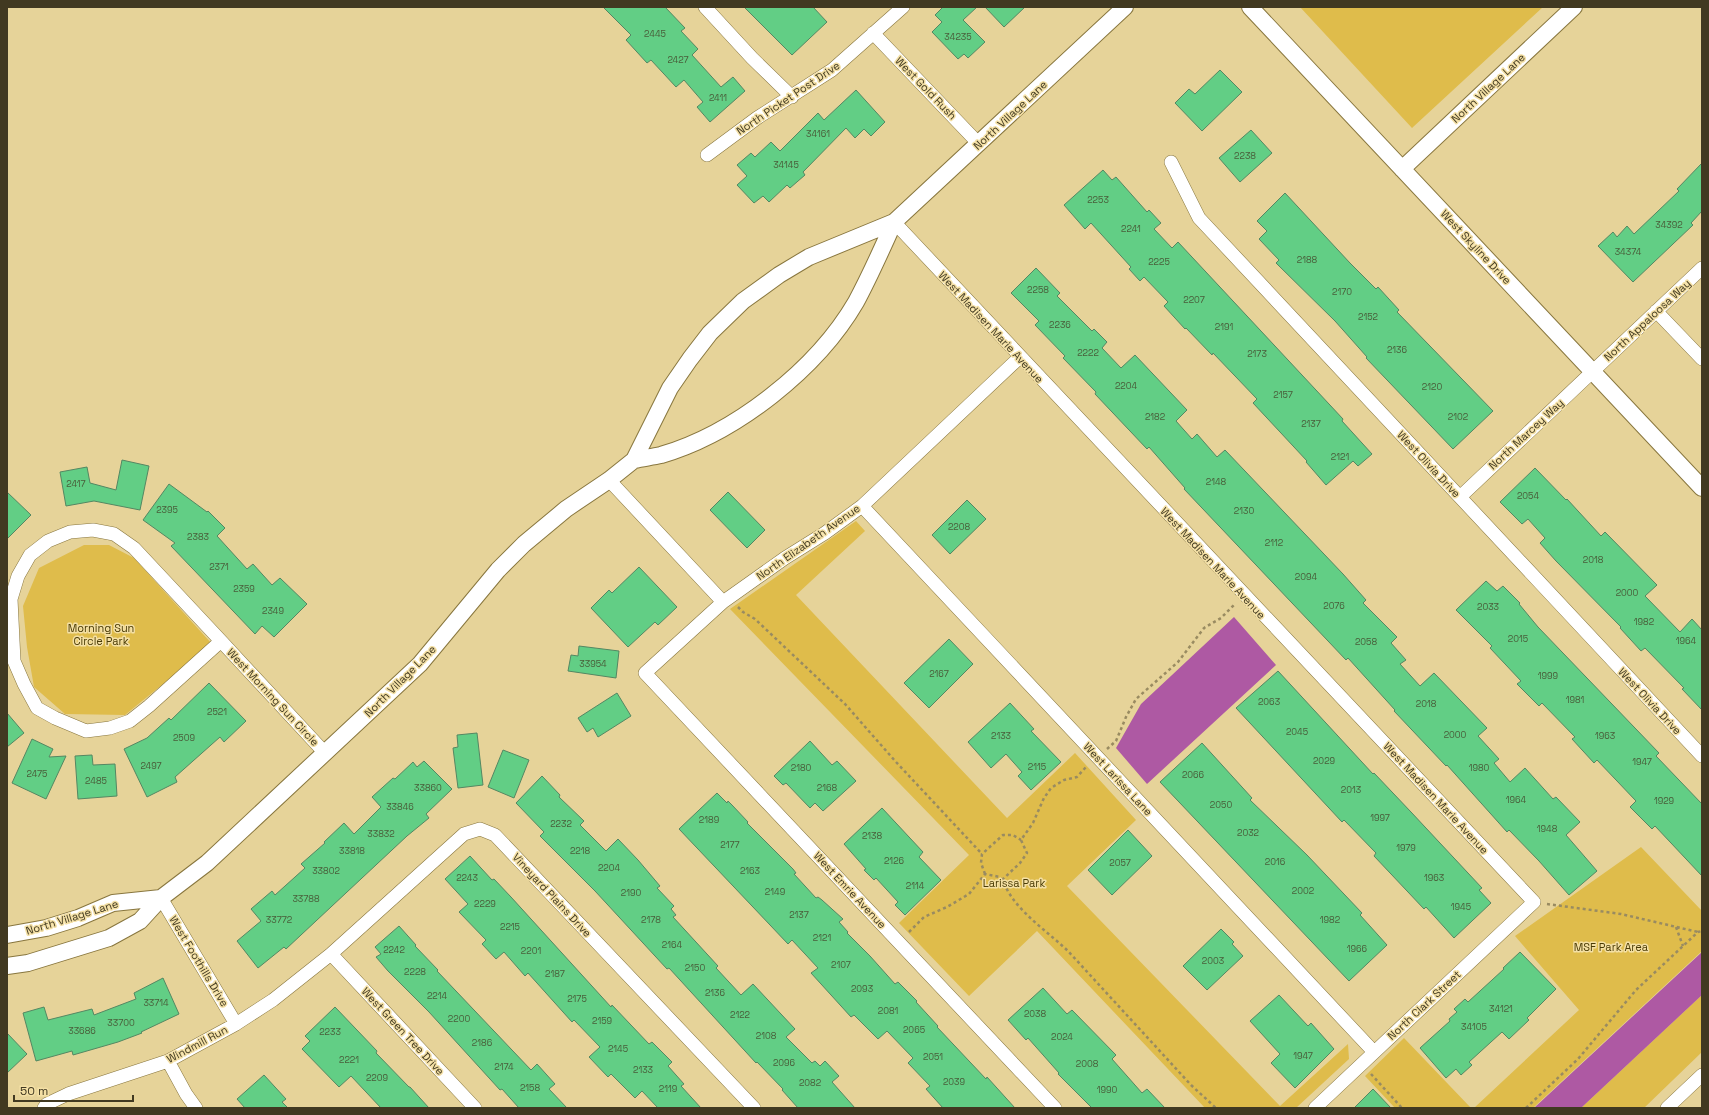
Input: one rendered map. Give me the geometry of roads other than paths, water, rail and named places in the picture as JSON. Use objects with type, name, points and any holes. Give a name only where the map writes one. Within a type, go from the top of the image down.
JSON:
[{"type":"street","points":[[705,7],[752,58],[792,97]]},
{"type":"street","name":"North Picket Post Drive","points":[[706,155],[757,118],[832,70],[903,7]]},
{"type":"street","name":"North Village Lane","points":[[7,966],[28,962],[108,938],[140,921],[161,898],[207,863],[420,664],[498,570],[524,544],[566,509],[609,480],[634,460],[670,388],[710,333],[743,301],[779,275],[809,257],[894,222],[1125,7]]},
{"type":"street","name":"West Skyline Drive","points":[[1250,7],[1702,488]]},
{"type":"street","name":"North Village Lane","points":[[1402,169],[1574,7]]},
{"type":"street","name":"West Gold Rush","points":[[873,33],[979,144]]},
{"type":"street","name":"West Olivia Drive","points":[[1171,162],[1199,218],[1702,756]]},
{"type":"street","name":"North Village Lane","points":[[634,460],[661,455],[705,438],[724,428],[772,395],[797,374],[832,335],[855,302],[875,264],[894,222]]},
{"type":"street","name":"West Madisen Marie Avenue","points":[[894,222],[1534,902]]},
{"type":"street","name":"North Appaloosa Way","points":[[1593,371],[1702,268]]},
{"type":"street","points":[[1656,311],[1702,359]]},
{"type":"street","name":"North Elizabeth Avenue","points":[[645,673],[723,602],[862,506],[1020,357]]},
{"type":"street","name":"North Marcey Way","points":[[1460,497],[1593,371]]},
{"type":"street","points":[[609,480],[723,602]]},
{"type":"street","name":"West Larissa Lane","points":[[862,506],[1374,1052]]},
{"type":"street","name":"West Morning Sun Circle","points":[[221,641],[150,706],[130,721],[110,728],[86,731],[55,718],[38,708],[24,684],[14,661],[11,599],[18,576],[30,555],[48,541],[70,532],[93,530],[114,534],[134,548],[221,641],[325,753]]},
{"type":"street","name":"West Emrie Avenue","points":[[645,673],[1055,1108]]},
{"type":"street","name":"Vineyard Plains Drive","points":[[331,954],[464,834],[480,829],[495,835],[754,1108]]},
{"type":"street","name":"North Village Lane","points":[[7,935],[46,928],[72,920],[113,903],[161,898]]},
{"type":"street","name":"West Foothills Drive","points":[[161,898],[236,1024]]},
{"type":"street","name":"North Clark Street","points":[[1315,1108],[1534,902]]},
{"type":"street","name":"Windmill Run","points":[[46,1106],[68,1094],[168,1061],[236,1024],[273,1000],[331,954]]},
{"type":"street","name":"West Green Tree Drive","points":[[331,954],[475,1108]]},
{"type":"street","points":[[168,1061],[186,1094],[196,1108]]},
{"type":"street","points":[[1667,1108],[1702,1075]]},
{"type":"park label","name":"Morning Sun Circle Park","points":[[101,634]]},
{"type":"park label","name":"Larissa Park","points":[[1014,883]]},
{"type":"park label","name":"MSF Park Area","points":[[1611,947]]}]
